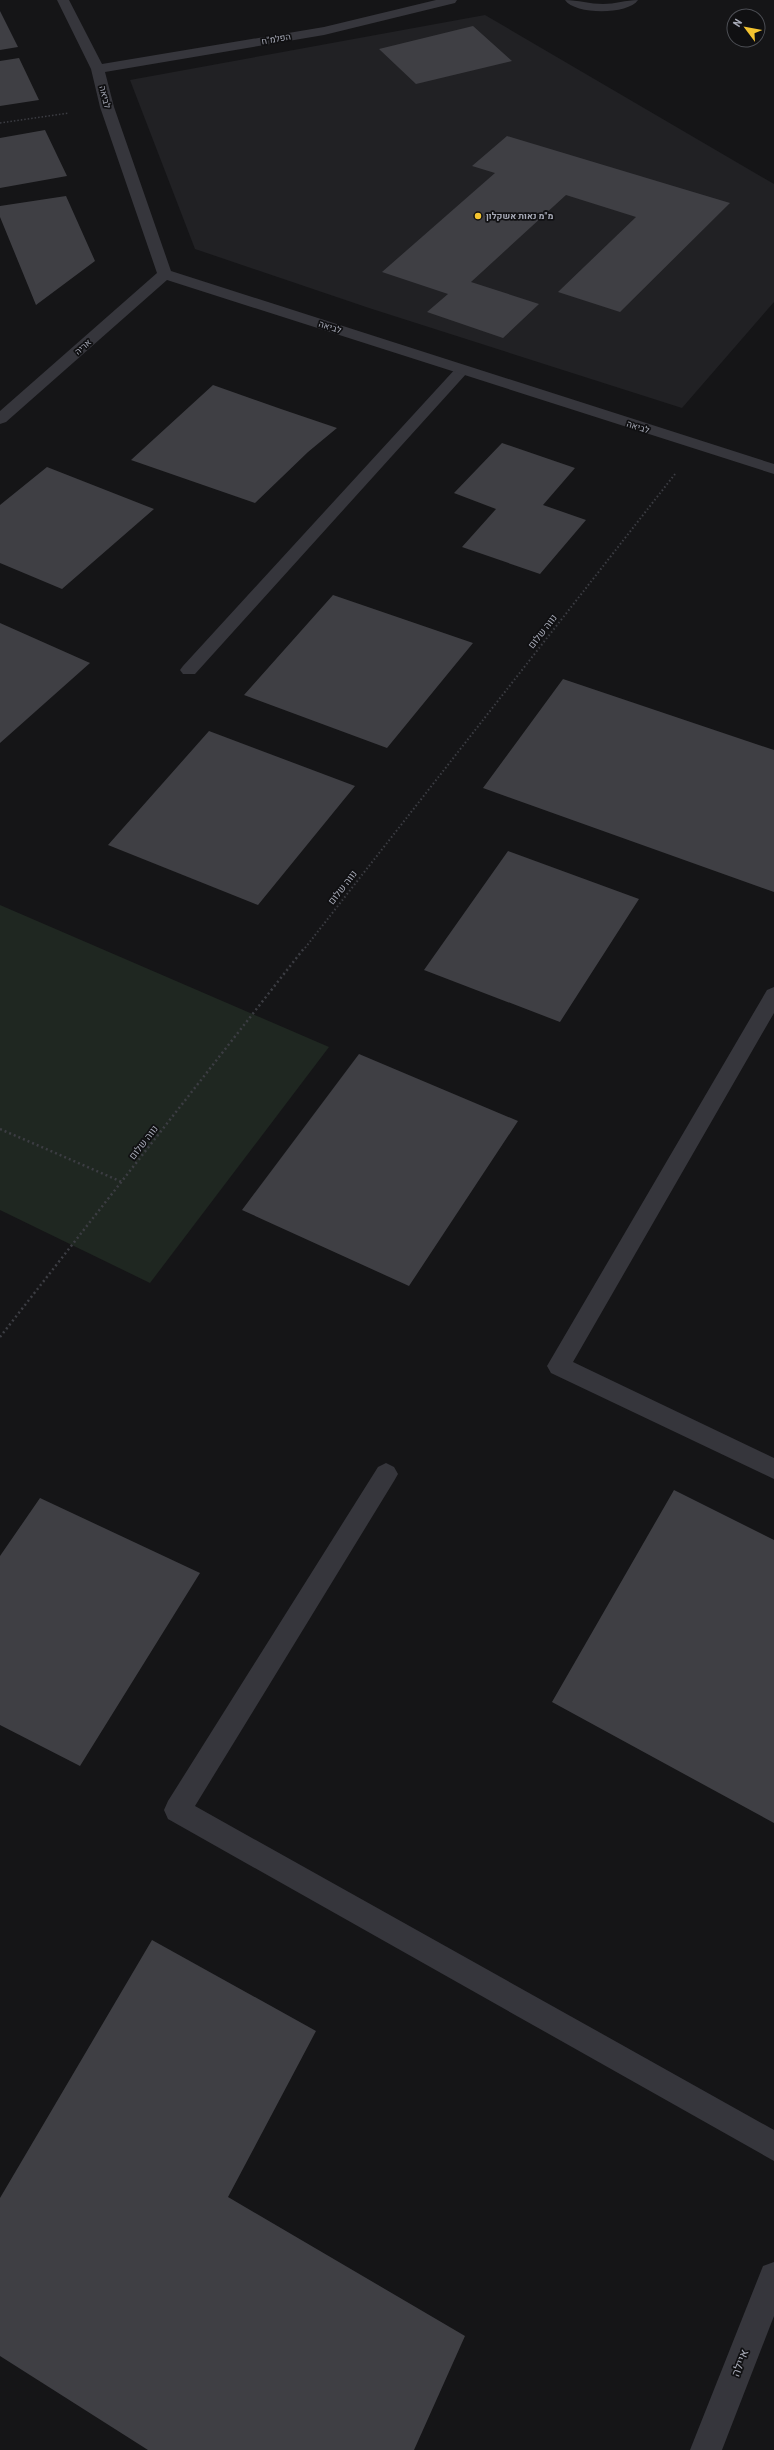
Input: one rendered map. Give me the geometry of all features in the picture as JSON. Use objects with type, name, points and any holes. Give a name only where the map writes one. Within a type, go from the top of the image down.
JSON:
[{"type":"street","name":"לביאה","points":[[63,0],[98,69],[107,107],[165,274],[698,446],[774,469]]},
{"type":"street","name":"הפלמ\"ח","points":[[98,69],[324,31],[451,0]]},
{"type":"street","points":[[571,0],[590,7],[608,9],[622,6],[632,0]]},
{"type":"street","name":"אריה","points":[[0,419],[165,274]]},
{"type":"street","points":[[189,670],[462,370]]},
{"type":"street","points":[[774,995],[558,1366],[774,1469]]},
{"type":"street","points":[[386,1474],[177,1810],[774,2146]]},
{"type":"street","name":"איילה","points":[[706,2450],[774,2276]]},
{"type":"path","points":[[0,123],[107,107]]},
{"type":"path","name":"נווה שלום","points":[[0,1337],[698,446]]},
{"type":"path","points":[[0,1129],[122,1182]]},
{"type":"shaded area","name":"מ\"מ נאות אשקלון","points":[[485,15],[774,184],[774,302],[682,408],[369,308],[195,249],[130,80]]},
{"type":"shaded area","points":[[0,905],[329,1047],[150,1283],[0,1210]]},
{"type":"building","points":[[0,11],[18,47],[0,50]]},
{"type":"building","points":[[473,26],[512,61],[416,84],[379,49]]},
{"type":"building","points":[[19,58],[39,100],[0,106],[0,61]]},
{"type":"building","points":[[45,130],[67,176],[0,188],[0,138]]},
{"type":"building","points":[[507,136],[730,203],[620,312],[558,292],[636,217],[566,195],[471,282],[539,304],[503,338],[427,312],[448,294],[382,272],[495,173],[472,166]]},
{"type":"building","points":[[66,196],[95,261],[36,305],[0,217],[0,206]]},
{"type":"building","points":[[213,385],[337,428],[308,452],[255,503],[131,460]]},
{"type":"building","points":[[502,443],[575,468],[543,505],[586,520],[540,574],[462,547],[496,509],[454,493]]},
{"type":"building","points":[[47,467],[154,509],[62,589],[0,563],[0,505]]},
{"type":"building","points":[[333,595],[473,643],[387,748],[244,695]]},
{"type":"building","points":[[0,623],[90,663],[0,743]]},
{"type":"building","points":[[563,679],[774,750],[774,892],[483,788]]},
{"type":"building","points":[[209,731],[355,786],[258,905],[108,845]]},
{"type":"building","points":[[508,851],[639,899],[560,1022],[424,970]]},
{"type":"building","points":[[359,1054],[518,1121],[409,1286],[242,1210]]},
{"type":"building","points":[[674,1490],[774,1540],[774,1823],[552,1702]]},
{"type":"building","points":[[40,1498],[200,1573],[80,1766],[0,1725],[0,1556]]},
{"type":"building","points":[[152,1940],[316,2031],[228,2197],[465,2336],[414,2450],[148,2450],[0,2356],[0,2198]]},
{"type":"place","name":"מ\"מ נאות אשקלון","points":[[478,216]]}]
